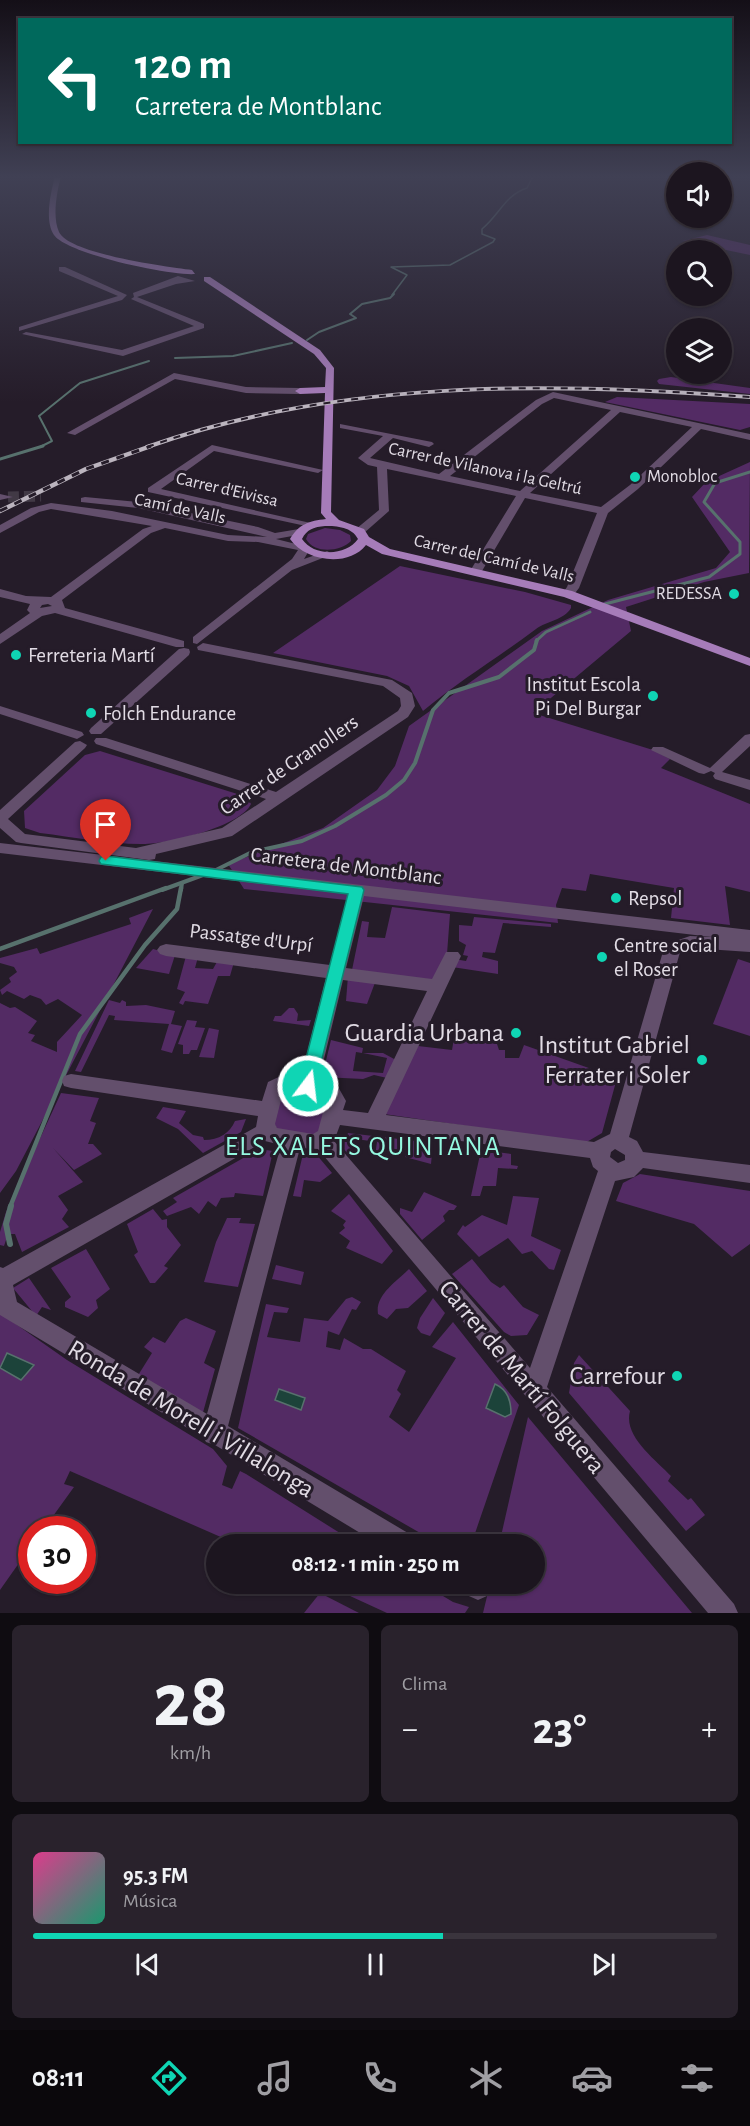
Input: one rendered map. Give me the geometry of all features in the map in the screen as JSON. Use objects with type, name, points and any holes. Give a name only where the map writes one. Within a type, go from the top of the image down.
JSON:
[{"type":"main road","points":[[90,251],[173,270],[215,284],[315,351],[330,368],[326,515],[336,523],[362,535],[391,556]]},
{"type":"main road","points":[[173,270],[180,278]]},
{"type":"main road","points":[[303,534],[330,433],[326,420],[322,365],[315,351]]},
{"type":"main road","points":[[326,505],[321,470],[324,390],[330,368]]},
{"type":"main road","points":[[300,391],[324,390]]},
{"type":"main road","points":[[300,391],[324,390]]},
{"type":"main road","points":[[303,534],[336,523]]},
{"type":"main road","points":[[303,534],[327,555],[357,548],[362,535]]},
{"type":"main road","points":[[342,553],[391,556]]},
{"type":"main road","name":"Carrer del Camí de Valls","points":[[391,556],[480,575],[561,596],[568,594],[750,662]]},
{"type":"main road","name":"Carrer del Camí de Valls","points":[[480,575],[621,615]]},
{"type":"street","points":[[62,269],[122,298]]},
{"type":"street","points":[[136,297],[201,326],[123,353],[26,331],[122,298],[136,297],[180,278],[197,278]]},
{"type":"street","points":[[72,433],[174,376],[246,390],[300,391]]},
{"type":"street","points":[[442,477],[539,402],[553,395],[750,437]]},
{"type":"street","points":[[480,575],[522,494],[619,408]]},
{"type":"street","name":"Carrer de Vilanova i la Geltrú","points":[[343,426],[429,444]]},
{"type":"street","points":[[568,594],[573,588],[603,511],[634,487],[699,426]]},
{"type":"street","name":"Carrer de Vilanova i la Geltrú","points":[[391,435],[363,456],[366,460],[603,511]]},
{"type":"street","name":"Carrer d'Eivissa","points":[[303,534],[152,490],[212,448],[321,470]]},
{"type":"street","points":[[362,535],[384,511],[382,465]]},
{"type":"street","name":"Camí de Valls","points":[[40,496],[138,505],[246,528],[267,538],[303,534]]},
{"type":"street","name":"Camí de Valls","points":[[0,530],[35,510],[51,506],[149,526],[167,524],[228,538],[303,534]]},
{"type":"street","points":[[0,640],[48,606],[149,526]]},
{"type":"street","points":[[0,593],[182,648],[200,644],[298,559],[303,534]]},
{"type":"street","points":[[228,538],[275,549],[284,555],[286,568]]},
{"type":"street","points":[[286,568],[327,555]]},
{"type":"street","name":"Carrer de Granollers","points":[[141,852],[227,832],[403,714],[408,706],[407,696],[387,683],[200,644]]},
{"type":"street","points":[[0,710],[93,745],[98,736],[182,648]]},
{"type":"street","points":[[98,736],[277,799]]},
{"type":"street","points":[[713,772],[750,738]]},
{"type":"street","points":[[79,740],[0,819],[21,838],[141,852],[192,870]]},
{"type":"street","points":[[658,750],[750,785]]},
{"type":"street","points":[[242,786],[261,798],[277,799]]},
{"type":"street","name":"Carretera de Montblanc","points":[[0,849],[687,928]]},
{"type":"street","points":[[308,1086],[357,890]]},
{"type":"street","points":[[638,923],[660,932],[673,948]]},
{"type":"street","points":[[687,928],[750,936]]},
{"type":"street","points":[[687,928],[750,945]]},
{"type":"street","points":[[673,948],[690,942],[750,945]]},
{"type":"street","points":[[618,1141],[673,948]]},
{"type":"street","name":"Passatge d'Urpí","points":[[166,950],[438,986]]},
{"type":"street","points":[[374,1121],[452,956]]},
{"type":"street","points":[[71,1081],[268,1120]]},
{"type":"street","points":[[285,1082],[330,1090],[336,1101],[332,1116],[327,1136],[314,1142],[271,1135],[268,1120],[275,1087],[285,1082]]},
{"type":"street","points":[[332,1116],[604,1160],[627,1171],[632,1168],[636,1159]]},
{"type":"street","points":[[1,1279],[268,1120]]},
{"type":"street","points":[[214,1434],[292,1139]]},
{"type":"street","name":"Carrer de Martí Folguera","points":[[321,1139],[725,1613]]},
{"type":"street","points":[[534,1391],[604,1160],[604,1144],[618,1141],[629,1146],[636,1159]]},
{"type":"street","points":[[636,1159],[750,1174]]},
{"type":"street","name":"Ronda de Morell i Villalonga","points":[[1,1279],[8,1308],[214,1434],[385,1534]]},
{"type":"shaded area","points":[[732,251],[750,251],[750,255]]},
{"type":"shaded area","points":[[666,378],[666,384],[721,384],[750,388],[750,394],[659,384],[657,381]]},
{"type":"shaded area","points":[[617,397],[750,404],[750,427],[740,430],[605,402]]},
{"type":"shaded area","points":[[750,462],[749,573],[704,582],[626,607],[631,631],[533,713],[653,750],[670,759],[661,768],[750,804],[750,892],[725,886],[730,925],[671,918],[674,888],[590,874],[586,891],[562,888],[556,905],[558,923],[244,889],[228,864],[323,828],[377,790],[395,766],[409,726],[542,631],[608,600],[716,568],[730,552],[692,497],[706,482]]},
{"type":"shaded area","points":[[325,528],[340,530],[350,535],[351,541],[346,545],[327,550],[315,547],[306,539],[308,534]]},
{"type":"shaded area","points":[[400,566],[525,592],[571,605],[571,608],[560,618],[540,626],[423,711],[409,686],[387,676],[273,653]]},
{"type":"shaded area","points":[[100,751],[247,797],[251,804],[233,820],[218,827],[183,838],[152,844],[103,842],[40,833],[25,828],[24,811],[85,755]]},
{"type":"shaded area","points":[[392,907],[450,914],[447,954],[435,980],[352,970],[362,921],[369,922],[367,937],[385,938]]},
{"type":"shaded area","points":[[153,909],[16,1171],[0,1193],[0,1003],[10,1008],[15,1007],[37,1021],[28,1033],[35,1035],[31,1041],[57,1052],[57,1042],[82,1015],[58,999],[46,1005],[41,999],[30,995],[24,999],[7,991],[2,995],[0,990],[11,982],[9,978],[17,972],[14,967],[0,963],[0,958],[37,948],[40,954],[131,924],[129,918]]},
{"type":"shaded area","points":[[474,917],[551,924],[551,927],[503,923],[495,953],[483,952],[482,957],[498,961],[498,974],[452,967],[454,959],[466,961],[468,956],[463,955],[466,945],[459,941],[459,925],[472,926]]},
{"type":"shaded area","points":[[153,949],[175,955],[169,974],[136,968]]},
{"type":"shaded area","points":[[186,956],[198,957],[195,968],[213,969],[218,960],[234,962],[230,976],[218,976],[208,1004],[185,1001],[183,1005],[179,1003],[185,992],[177,989]]},
{"type":"shaded area","points":[[738,959],[750,963],[750,1036],[713,1024]]},
{"type":"shaded area","points":[[348,976],[376,980],[367,1004],[346,1001]]},
{"type":"shaded area","points":[[109,1000],[120,1003],[122,1000],[126,1002],[126,1006],[146,1005],[175,1011],[171,1024],[182,1026],[172,1053],[161,1050],[169,1024],[114,1020],[115,1016],[109,1015],[81,1072],[75,1071]]},
{"type":"shaded area","points":[[289,1008],[294,1008],[298,1014],[297,1021],[311,1020],[309,1026],[273,1021],[275,1016],[281,1016]]},
{"type":"shaded area","points":[[187,1020],[197,1021],[195,1027],[205,1028],[197,1050],[183,1054],[183,1045],[178,1044]]},
{"type":"shaded area","points":[[209,1028],[219,1030],[214,1058],[199,1057]]},
{"type":"shaded area","points":[[454,1038],[497,1044],[499,1050],[505,1050],[505,1058],[519,1058],[524,1045],[617,1078],[602,1133],[585,1143],[384,1114],[418,1046],[452,1050]]},
{"type":"shaded area","points":[[331,1040],[363,1048],[362,1053],[356,1052],[353,1071],[383,1073],[387,1058],[363,1053],[383,1053],[396,1060],[387,1078],[374,1075],[363,1079],[322,1077]]},
{"type":"shaded area","points":[[288,1090],[323,1097],[328,1105],[320,1131],[311,1136],[278,1131],[274,1123],[281,1094]]},
{"type":"shaded area","points":[[61,1093],[99,1098],[90,1121],[96,1123],[88,1144],[93,1144],[102,1154],[74,1170],[53,1148],[83,1182],[58,1196],[68,1210],[62,1219],[69,1227],[22,1252],[15,1234],[8,1234],[4,1246],[0,1245],[0,1232],[6,1212]]},
{"type":"shaded area","points":[[163,1107],[186,1111],[179,1123],[193,1135],[203,1137],[204,1140],[223,1135],[235,1121],[246,1119],[241,1132],[203,1153],[178,1129],[156,1118]]},
{"type":"shaded area","points":[[348,1133],[433,1143],[431,1164],[405,1157],[406,1150],[384,1148],[383,1157],[375,1156],[377,1142],[356,1139],[350,1156],[342,1147]]},
{"type":"shaded area","points":[[259,1149],[273,1151],[263,1196],[235,1193],[234,1197],[221,1198],[216,1207],[208,1201],[199,1214],[191,1207],[167,1216],[163,1211],[177,1202],[173,1198]]},
{"type":"shaded area","points":[[481,1150],[511,1154],[511,1165],[518,1166],[517,1169],[498,1168],[496,1186],[483,1186],[480,1196],[471,1196]]},
{"type":"shaded area","points":[[303,1154],[316,1154],[332,1173],[320,1182],[304,1180],[301,1197],[293,1196]]},
{"type":"shaded area","points":[[640,1174],[750,1191],[750,1244],[732,1257],[694,1224],[616,1201],[623,1183]]},
{"type":"shaded area","points":[[424,1192],[457,1206],[454,1210],[449,1210],[443,1216],[445,1221],[422,1240],[400,1214],[400,1208],[412,1212]]},
{"type":"shaded area","points":[[349,1194],[393,1251],[382,1264],[346,1248],[350,1241],[339,1233],[345,1228],[343,1225],[346,1221],[331,1211]]},
{"type":"shaded area","points":[[513,1196],[539,1198],[531,1236],[561,1250],[554,1270],[549,1269],[532,1251],[522,1254],[508,1238],[479,1257],[457,1234],[463,1225],[465,1227],[482,1215],[507,1225]]},
{"type":"shaded area","points":[[153,1209],[162,1220],[167,1219],[167,1227],[181,1245],[164,1266],[168,1268],[155,1283],[150,1283],[134,1255],[138,1252],[127,1224]]},
{"type":"shaded area","points":[[227,1218],[241,1218],[239,1223],[255,1224],[238,1287],[204,1282],[216,1242]]},
{"type":"shaded area","points":[[86,1249],[110,1289],[96,1300],[98,1308],[88,1317],[65,1307],[65,1302],[71,1297],[51,1268]]},
{"type":"shaded area","points":[[472,1259],[491,1282],[500,1288],[504,1285],[523,1307],[539,1315],[527,1335],[511,1336],[504,1332],[452,1274]]},
{"type":"shaded area","points":[[276,1265],[304,1272],[301,1285],[272,1279]]},
{"type":"shaded area","points":[[409,1269],[427,1291],[408,1308],[396,1309],[387,1319],[378,1314],[383,1295]]},
{"type":"shaded area","points":[[29,1278],[51,1310],[42,1307],[36,1316],[13,1288]]},
{"type":"shaded area","points":[[352,1297],[361,1302],[356,1310],[352,1309],[339,1335],[328,1331],[326,1347],[340,1350],[344,1338],[363,1349],[371,1349],[406,1371],[397,1390],[401,1394],[389,1417],[409,1432],[456,1358],[432,1347],[453,1322],[519,1405],[475,1534],[422,1534],[238,1428],[266,1304],[289,1308],[287,1313],[274,1312],[267,1337],[300,1342],[304,1318],[328,1321],[346,1299]]},
{"type":"shaded area","points":[[433,1298],[445,1313],[430,1336],[421,1333],[417,1328],[420,1318]]},
{"type":"shaded area","points":[[0,1313],[67,1360],[213,1449],[227,1466],[222,1485],[232,1489],[240,1471],[341,1534],[214,1534],[70,1471],[64,1484],[74,1487],[53,1516],[18,1516],[18,1564],[0,1590]]},
{"type":"shaded area","points":[[186,1318],[216,1331],[204,1363],[215,1369],[202,1416],[137,1377],[152,1353],[144,1347],[153,1337],[165,1343],[180,1321]]},
{"type":"shaded area","points":[[7,1353],[34,1365],[21,1380],[0,1368]]},
{"type":"shaded area","points":[[579,1355],[630,1411],[631,1429],[649,1455],[671,1476],[668,1481],[688,1500],[691,1498],[705,1515],[686,1531],[569,1393],[574,1363]]},
{"type":"shaded area","points":[[495,1384],[503,1389],[509,1400],[511,1414],[505,1417],[486,1408]]},
{"type":"shaded area","points":[[279,1389],[305,1398],[301,1410],[275,1400]]},
{"type":"shaded area","points":[[528,1417],[692,1613],[483,1613],[488,1594],[545,1594],[545,1534],[501,1534]]},
{"type":"shaded area","points":[[319,1594],[322,1594],[359,1613],[304,1613]]},
{"type":"shaded area","points":[[346,1594],[440,1594],[453,1602],[469,1607],[465,1613],[387,1613]]},
{"type":"waterway","points":[[392,295],[407,275],[391,267],[450,265],[476,251]]},
{"type":"waterway","points":[[307,340],[319,332],[356,318],[350,314],[362,304],[390,298],[394,294]]},
{"type":"waterway","points":[[175,358],[233,356],[292,343]]},
{"type":"waterway","points":[[40,447],[52,441],[39,416],[80,383],[149,361]]},
{"type":"waterway","points":[[0,459],[40,447]]},
{"type":"waterway","points":[[605,604],[709,577],[740,554],[740,542],[704,502],[715,483],[750,472]]},
{"type":"waterway","points":[[537,640],[546,632],[590,612]]},
{"type":"waterway","points":[[216,870],[252,852],[302,841],[335,826],[386,795],[404,780],[415,763],[433,710],[449,693],[499,677],[534,650],[537,640]]},
{"type":"waterway","points":[[162,890],[203,875]]},
{"type":"waterway","points":[[181,890],[182,883]]},
{"type":"waterway","points":[[0,949],[166,888]]},
{"type":"waterway","points":[[10,1207],[80,1034],[145,945],[177,909],[181,888]]},
{"type":"waterway","points":[[10,1244],[6,1224],[11,1206]]},
{"type":"tunnel","points":[[8,497],[41,496]]},
{"type":"railway","points":[[147,447],[220,425],[294,408],[369,397],[522,388],[598,389],[750,397]]},
{"type":"railway","points":[[0,511],[86,469],[151,446]]},
{"type":"place","name":"Monobloc","points":[[635,477]]},
{"type":"place","name":"REDESSA","points":[[734,594]]},
{"type":"place","name":"Ferreteria Martí","points":[[16,655]]},
{"type":"place","name":"Institut Escola Pi Del Burgar","points":[[653,696]]},
{"type":"place","name":"Folch Endurance","points":[[91,713]]},
{"type":"place","name":"Repsol","points":[[616,898]]},
{"type":"place","name":"Centre social el Roser","points":[[602,957]]},
{"type":"place","name":"Guardia Urbana","points":[[516,1033]]},
{"type":"place","name":"Institut Gabriel Ferrater i Soler","points":[[702,1060]]},
{"type":"place","name":"Carrefour","points":[[677,1376]]},
{"type":"district","name":"ELS XALETS QUINTANA","points":[[363,1146]]},
{"type":"route","points":[[106,861],[357,890],[308,1086]]}]
